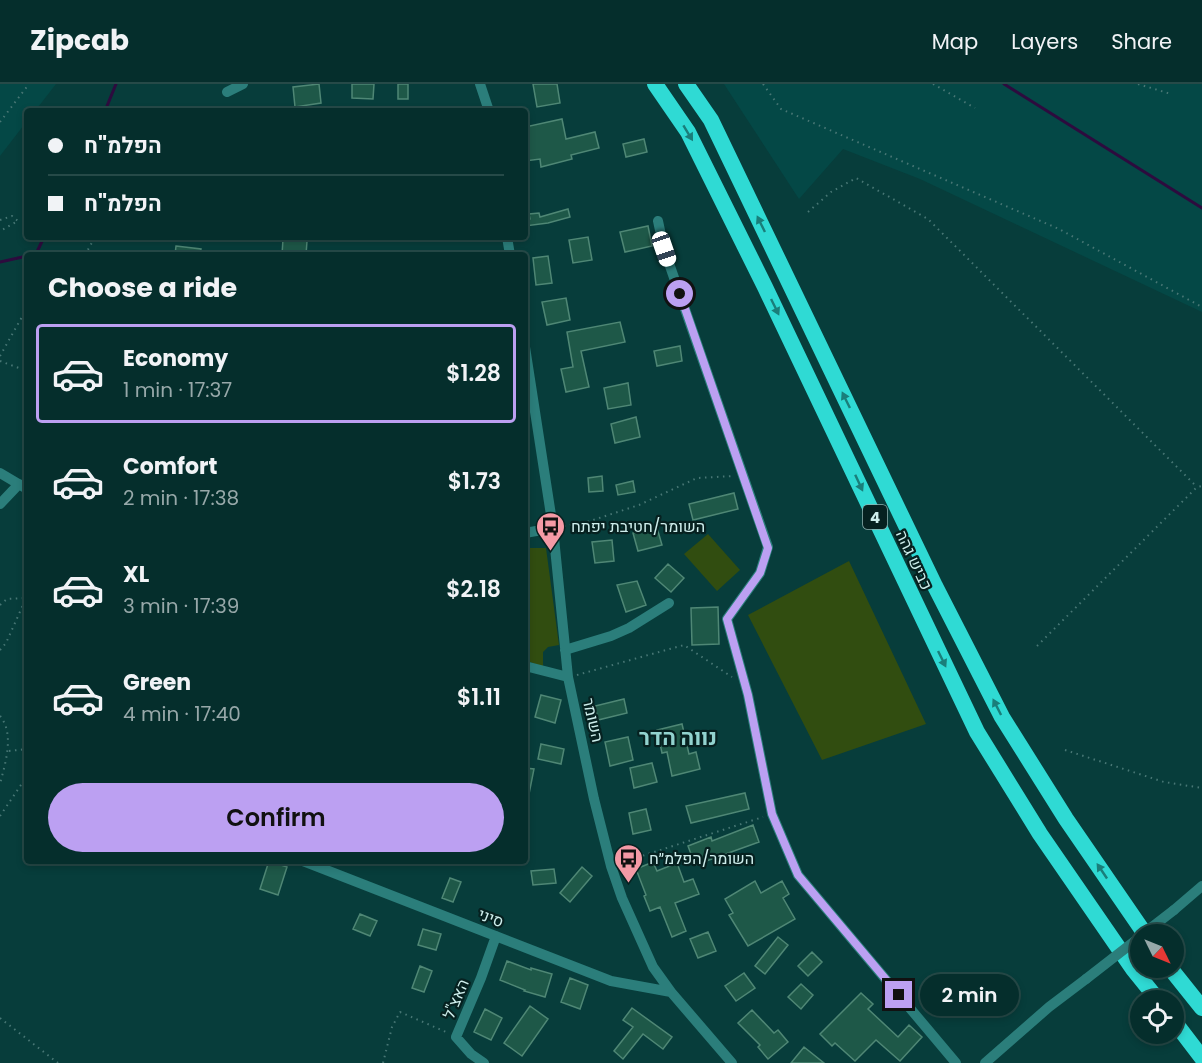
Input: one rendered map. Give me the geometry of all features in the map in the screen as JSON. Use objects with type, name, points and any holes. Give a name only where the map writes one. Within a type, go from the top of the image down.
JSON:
[{"type":"highway","name":"כביש גהה","points":[[655,84],[688,132],[755,266],[977,732],[1040,834],[1150,990]]},
{"type":"highway","name":"כביש גהה","points":[[686,84],[711,120],[935,586],[1002,717],[1136,924]]},
{"type":"highway","points":[[1178,978],[1202,1008]]},
{"type":"highway","points":[[1184,1034],[1202,1058]]},
{"type":"street","points":[[227,93],[243,84]]},
{"type":"street","points":[[480,84],[488,108]]},
{"type":"street","points":[[658,221],[664,249],[768,548],[760,573],[727,619],[748,695],[772,814],[798,875],[956,1063]]},
{"type":"street","name":"השומר","points":[[528,377],[552,528],[568,677],[611,866],[622,898],[653,967],[671,992],[732,1063]]},
{"type":"street","points":[[0,473],[23,487],[0,504]]},
{"type":"street","points":[[528,532],[552,528]]},
{"type":"street","points":[[565,650],[611,636],[669,603]]},
{"type":"street","points":[[528,667],[568,677]]},
{"type":"street","name":"סיני","points":[[311,864],[610,981],[671,992]]},
{"type":"street","points":[[1157,924],[1202,885]]},
{"type":"street","name":"האצ\"ל","points":[[484,1063],[471,1054],[456,1036],[496,936]]},
{"type":"street","points":[[985,1063],[1049,1006],[1130,945]]},
{"type":"path","points":[[0,122],[29,84]]},
{"type":"path","points":[[763,84],[781,109],[1059,229],[1202,307]]},
{"type":"path","points":[[933,84],[975,108]]},
{"type":"path","points":[[1138,84],[1171,94]]},
{"type":"path","points":[[808,212],[831,192],[856,178],[928,219],[1197,487]]},
{"type":"path","points":[[0,220],[12,216],[18,221],[0,231]]},
{"type":"path","points":[[0,356],[24,313]]},
{"type":"path","points":[[0,361],[24,370]]},
{"type":"path","points":[[552,528],[587,522],[639,505],[697,478],[741,475]]},
{"type":"path","points":[[1038,646],[1197,487],[1202,486]]},
{"type":"path","points":[[0,605],[8,599],[24,597]]},
{"type":"path","points":[[0,650],[6,644],[24,602]]},
{"type":"path","points":[[568,677],[684,645],[728,673],[748,695]]},
{"type":"path","points":[[0,716],[6,723],[8,751],[0,784]]},
{"type":"path","points":[[8,751],[24,749]]},
{"type":"path","points":[[1065,750],[1164,782],[1202,788]]},
{"type":"path","points":[[0,816],[24,780]]},
{"type":"path","points":[[611,866],[772,814]]},
{"type":"path","points":[[383,1063],[392,1027],[400,1011],[456,1036]]},
{"type":"path","points":[[0,1018],[58,1063]]},
{"type":"shaded area","points":[[0,84],[56,84],[37,108],[24,108],[24,125],[0,156]]},
{"type":"shaded area","points":[[724,84],[1202,84],[1202,312],[920,179],[843,149],[799,199]]},
{"type":"green space","points":[[708,534],[740,570],[717,591],[684,554]]},
{"type":"green space","points":[[528,548],[546,548],[559,645],[548,647],[543,652],[543,667],[528,661]]},
{"type":"green space","points":[[849,561],[926,724],[822,760],[748,615]]},
{"type":"building","points":[[319,84],[321,103],[295,107],[293,87]]},
{"type":"building","points":[[352,84],[374,84],[373,99],[352,98]]},
{"type":"building","points":[[398,84],[408,84],[408,99],[398,99]]},
{"type":"building","points":[[533,84],[557,84],[560,103],[537,107]]},
{"type":"building","points":[[562,119],[566,139],[595,132],[599,148],[571,155],[572,159],[541,167],[540,159],[528,161],[528,126]]},
{"type":"building","points":[[644,139],[647,152],[626,157],[623,144]]},
{"type":"building","points":[[568,209],[570,217],[528,226],[529,214],[539,213],[540,217]]},
{"type":"building","points":[[648,226],[652,246],[625,252],[620,232]]},
{"type":"building","points":[[588,237],[592,260],[573,263],[569,240]]},
{"type":"building","points":[[283,240],[307,241],[306,252],[282,252]]},
{"type":"building","points":[[176,246],[201,249],[200,252],[175,252]]},
{"type":"building","points":[[548,256],[552,283],[536,285],[533,258]]},
{"type":"building","points":[[566,298],[570,320],[547,325],[542,302]]},
{"type":"building","points":[[620,322],[625,342],[581,351],[589,387],[566,392],[561,369],[573,367],[567,332]]},
{"type":"building","points":[[680,346],[682,361],[657,366],[654,351]]},
{"type":"building","points":[[628,383],[631,405],[608,409],[604,388]]},
{"type":"building","points":[[636,417],[640,437],[615,443],[611,424]]},
{"type":"building","points":[[602,476],[603,491],[589,492],[588,478]]},
{"type":"building","points":[[633,481],[635,492],[618,495],[616,485]]},
{"type":"building","points":[[734,493],[738,509],[693,520],[689,504]]},
{"type":"building","points":[[657,528],[662,545],[638,551],[633,533]]},
{"type":"building","points":[[612,540],[614,561],[595,563],[592,542]]},
{"type":"building","points":[[668,564],[684,578],[671,592],[655,578]]},
{"type":"building","points":[[637,581],[646,605],[626,612],[617,585]]},
{"type":"building","points":[[718,607],[719,644],[692,645],[691,608]]},
{"type":"building","points":[[541,695],[561,700],[555,723],[535,717]]},
{"type":"building","points":[[624,699],[627,713],[598,720],[595,706]]},
{"type":"building","points":[[682,724],[689,754],[696,752],[700,769],[672,776],[667,752],[662,753],[657,730]]},
{"type":"building","points":[[628,737],[633,760],[610,766],[605,742]]},
{"type":"building","points":[[541,744],[564,749],[561,764],[538,759]]},
{"type":"building","points":[[652,763],[657,782],[634,788],[630,768]]},
{"type":"building","points":[[528,768],[534,769],[528,794]]},
{"type":"building","points":[[745,793],[749,809],[691,823],[686,806]]},
{"type":"building","points":[[646,809],[651,830],[633,834],[629,813]]},
{"type":"building","points":[[753,825],[759,842],[695,865],[688,846],[711,837],[712,841]]},
{"type":"building","points":[[653,862],[657,871],[677,863],[684,882],[693,879],[699,894],[675,903],[686,931],[672,937],[660,907],[650,911],[636,869]]},
{"type":"building","points":[[268,864],[287,867],[278,895],[260,889]]},
{"type":"building","points":[[582,867],[592,876],[570,902],[560,893]]},
{"type":"building","points":[[554,869],[556,883],[533,885],[531,871]]},
{"type":"building","points":[[450,878],[461,882],[453,902],[442,898]]},
{"type":"building","points":[[755,881],[761,893],[782,881],[789,894],[783,898],[795,919],[748,946],[729,915],[733,913],[725,899]]},
{"type":"building","points":[[360,914],[377,921],[370,936],[353,929]]},
{"type":"building","points":[[423,929],[441,934],[436,950],[418,945]]},
{"type":"building","points":[[708,932],[716,951],[698,958],[690,939]]},
{"type":"building","points":[[778,937],[788,945],[765,974],[755,966]]},
{"type":"building","points":[[812,952],[822,962],[808,976],[798,966]]},
{"type":"building","points":[[507,961],[531,970],[531,968],[552,974],[545,997],[524,991],[500,980]]},
{"type":"building","points":[[420,966],[432,971],[424,992],[412,988]]},
{"type":"building","points":[[744,973],[755,988],[736,1001],[725,986]]},
{"type":"building","points":[[570,978],[588,985],[580,1009],[561,1002]]},
{"type":"building","points":[[801,984],[813,995],[801,1009],[788,997]]},
{"type":"building","points":[[861,993],[873,1004],[868,1009],[898,1037],[909,1025],[922,1037],[900,1061],[876,1040],[855,1061],[835,1043],[832,1046],[820,1034]]},
{"type":"building","points":[[530,1006],[548,1019],[522,1056],[504,1043]]},
{"type":"building","points":[[632,1008],[672,1037],[663,1049],[643,1034],[623,1059],[614,1051],[633,1027],[623,1020]]},
{"type":"building","points":[[485,1009],[502,1018],[491,1040],[474,1032]]},
{"type":"building","points":[[752,1010],[774,1033],[778,1030],[788,1042],[768,1059],[758,1047],[760,1045],[738,1023]]},
{"type":"building","points":[[804,1047],[824,1063],[791,1063]]},
{"type":"waterway","points":[[106,108],[116,84]]},
{"type":"waterway","points":[[1004,84],[1202,208]]},
{"type":"waterway","points":[[37,252],[43,240]]},
{"type":"waterway","points":[[0,262],[24,257]]},
{"type":"place","name":"השומר/חטיבת יפתח","points":[[550,552]]},
{"type":"place","name":"השומר/הפלמ״ח","points":[[628,884]]},
{"type":"district","name":"נווה הדר","points":[[678,737]]},
{"type":"route","points":[[680,294],[768,548],[760,573],[727,619],[748,695],[772,814],[798,875],[899,995]]}]
